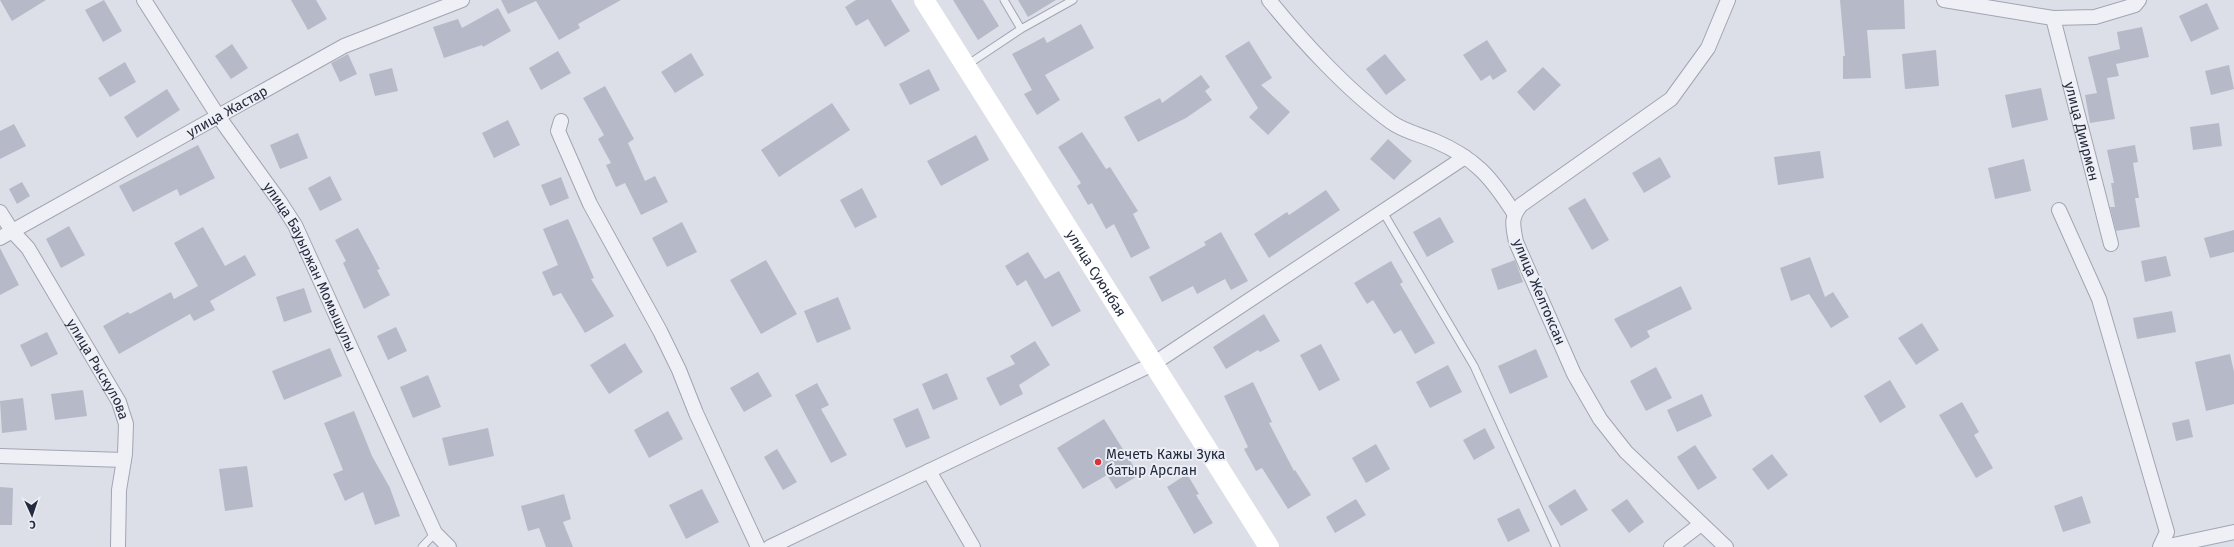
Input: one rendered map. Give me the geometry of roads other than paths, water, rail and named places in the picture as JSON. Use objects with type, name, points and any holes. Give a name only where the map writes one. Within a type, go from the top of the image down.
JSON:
[{"type":"main road","name":"улица Суюнбая","points":[[924,0],[1269,547]]},
{"type":"street","name":"улица Бауыржан Момышулы","points":[[144,0],[218,116],[280,202],[294,225],[433,540],[449,547]]},
{"type":"street","name":"улица Жастар","points":[[6,235],[344,46],[462,0]]},
{"type":"street","points":[[1268,0],[1297,35],[1363,99],[1392,123],[1438,142],[1477,164],[1500,191],[1514,213],[1521,205],[1671,99],[1708,48],[1728,0]]},
{"type":"street","points":[[1944,0],[2053,18],[2096,17],[2135,5],[2139,0]]},
{"type":"street","name":"улица Диирмен","points":[[2053,18],[2111,244]]},
{"type":"street","points":[[561,121],[558,131],[590,204],[664,337],[758,547]]},
{"type":"street","points":[[770,547],[1153,364],[1465,157]]},
{"type":"street","points":[[2059,210],[2099,299],[2167,532],[2160,547]]},
{"type":"street","name":"улица Рыскулова","points":[[0,212],[6,235],[28,248],[119,402],[126,424],[124,460],[119,490],[118,547]]},
{"type":"street","name":"улица Желтоксан","points":[[1514,213],[1513,226],[1516,242],[1574,374],[1600,419],[1626,452],[1726,547]]},
{"type":"street","points":[[0,456],[124,460]]},
{"type":"street","points":[[929,471],[973,547]]},
{"type":"street","points":[[1671,547],[1701,524]]},
{"type":"street","points":[[2164,547],[2234,532]]},
{"type":"lane","points":[[1004,0],[1021,30]]},
{"type":"lane","points":[[965,66],[1021,30],[1073,0]]},
{"type":"lane","points":[[1384,212],[1474,366],[1556,547]]},
{"type":"lane","points":[[422,547],[433,540]]},
{"type":"place","name":"Мечеть Кажы Зука батыр Арслан","points":[[1098,462]]}]
